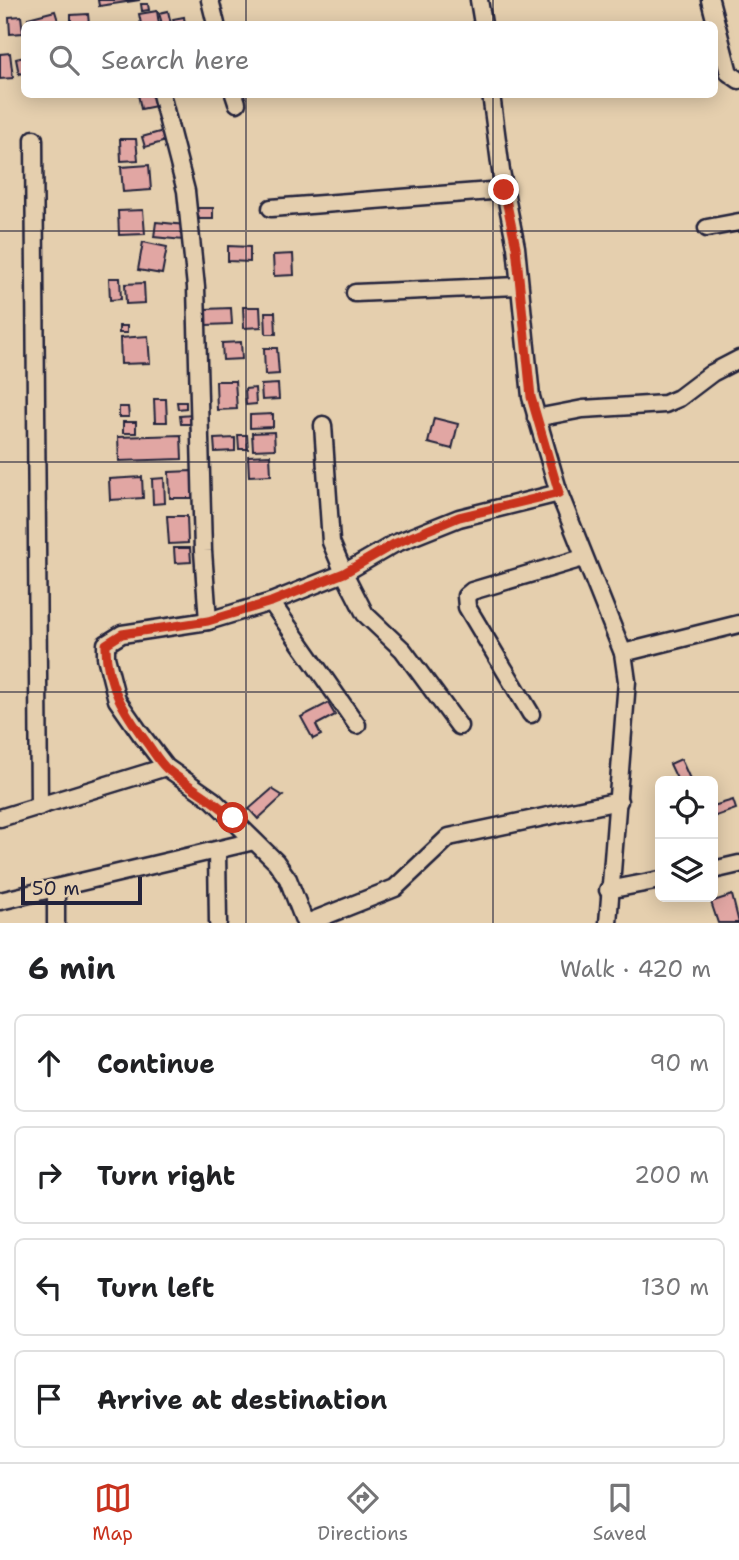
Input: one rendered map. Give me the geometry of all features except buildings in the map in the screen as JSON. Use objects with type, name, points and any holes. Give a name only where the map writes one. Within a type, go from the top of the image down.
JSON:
[{"type":"street","points":[[210,0],[215,21]]},
{"type":"street","points":[[480,0],[482,21]]},
{"type":"street","points":[[710,0],[715,21]]},
{"type":"street","points":[[718,31],[729,73],[739,80]]},
{"type":"street","points":[[162,98],[186,191],[196,287],[202,551],[208,621]]},
{"type":"street","points":[[492,98],[504,190],[516,247],[536,418],[583,558],[623,653],[627,681],[619,801],[608,890],[608,923]]},
{"type":"street","points":[[33,139],[38,807]]},
{"type":"street","points":[[271,208],[504,190]]},
{"type":"street","points":[[707,228],[739,222]]},
{"type":"street","points":[[355,293],[519,286]]},
{"type":"street","points":[[536,418],[583,409],[665,404],[679,398],[712,373],[739,359]]},
{"type":"street","points":[[323,425],[331,542],[344,573],[365,614],[403,650],[460,726]]},
{"type":"street","points":[[559,493],[459,517],[394,544],[344,573],[271,602],[208,621],[122,634],[106,644],[106,657],[117,699],[166,768],[213,800],[276,862],[288,879],[306,923],[395,888],[416,872],[435,848],[449,837],[619,801]]},
{"type":"street","points":[[531,713],[467,607],[466,596],[472,591],[583,558]]},
{"type":"street","points":[[271,602],[356,725]]},
{"type":"street","points":[[623,653],[739,624]]},
{"type":"street","points":[[0,818],[166,768]]},
{"type":"street","points":[[0,901],[56,890],[254,841]]},
{"type":"street","points":[[217,851],[218,923]]},
{"type":"street","points":[[718,869],[739,864]]},
{"type":"street","points":[[608,890],[655,881]]},
{"type":"street","points":[[56,890],[56,923]]},
{"type":"route","points":[[233,818],[213,800],[166,768],[140,733],[117,699],[106,657],[106,644],[122,634],[208,621],[271,602],[344,573],[394,544],[459,517],[559,493],[531,397],[516,247],[504,190]]}]
